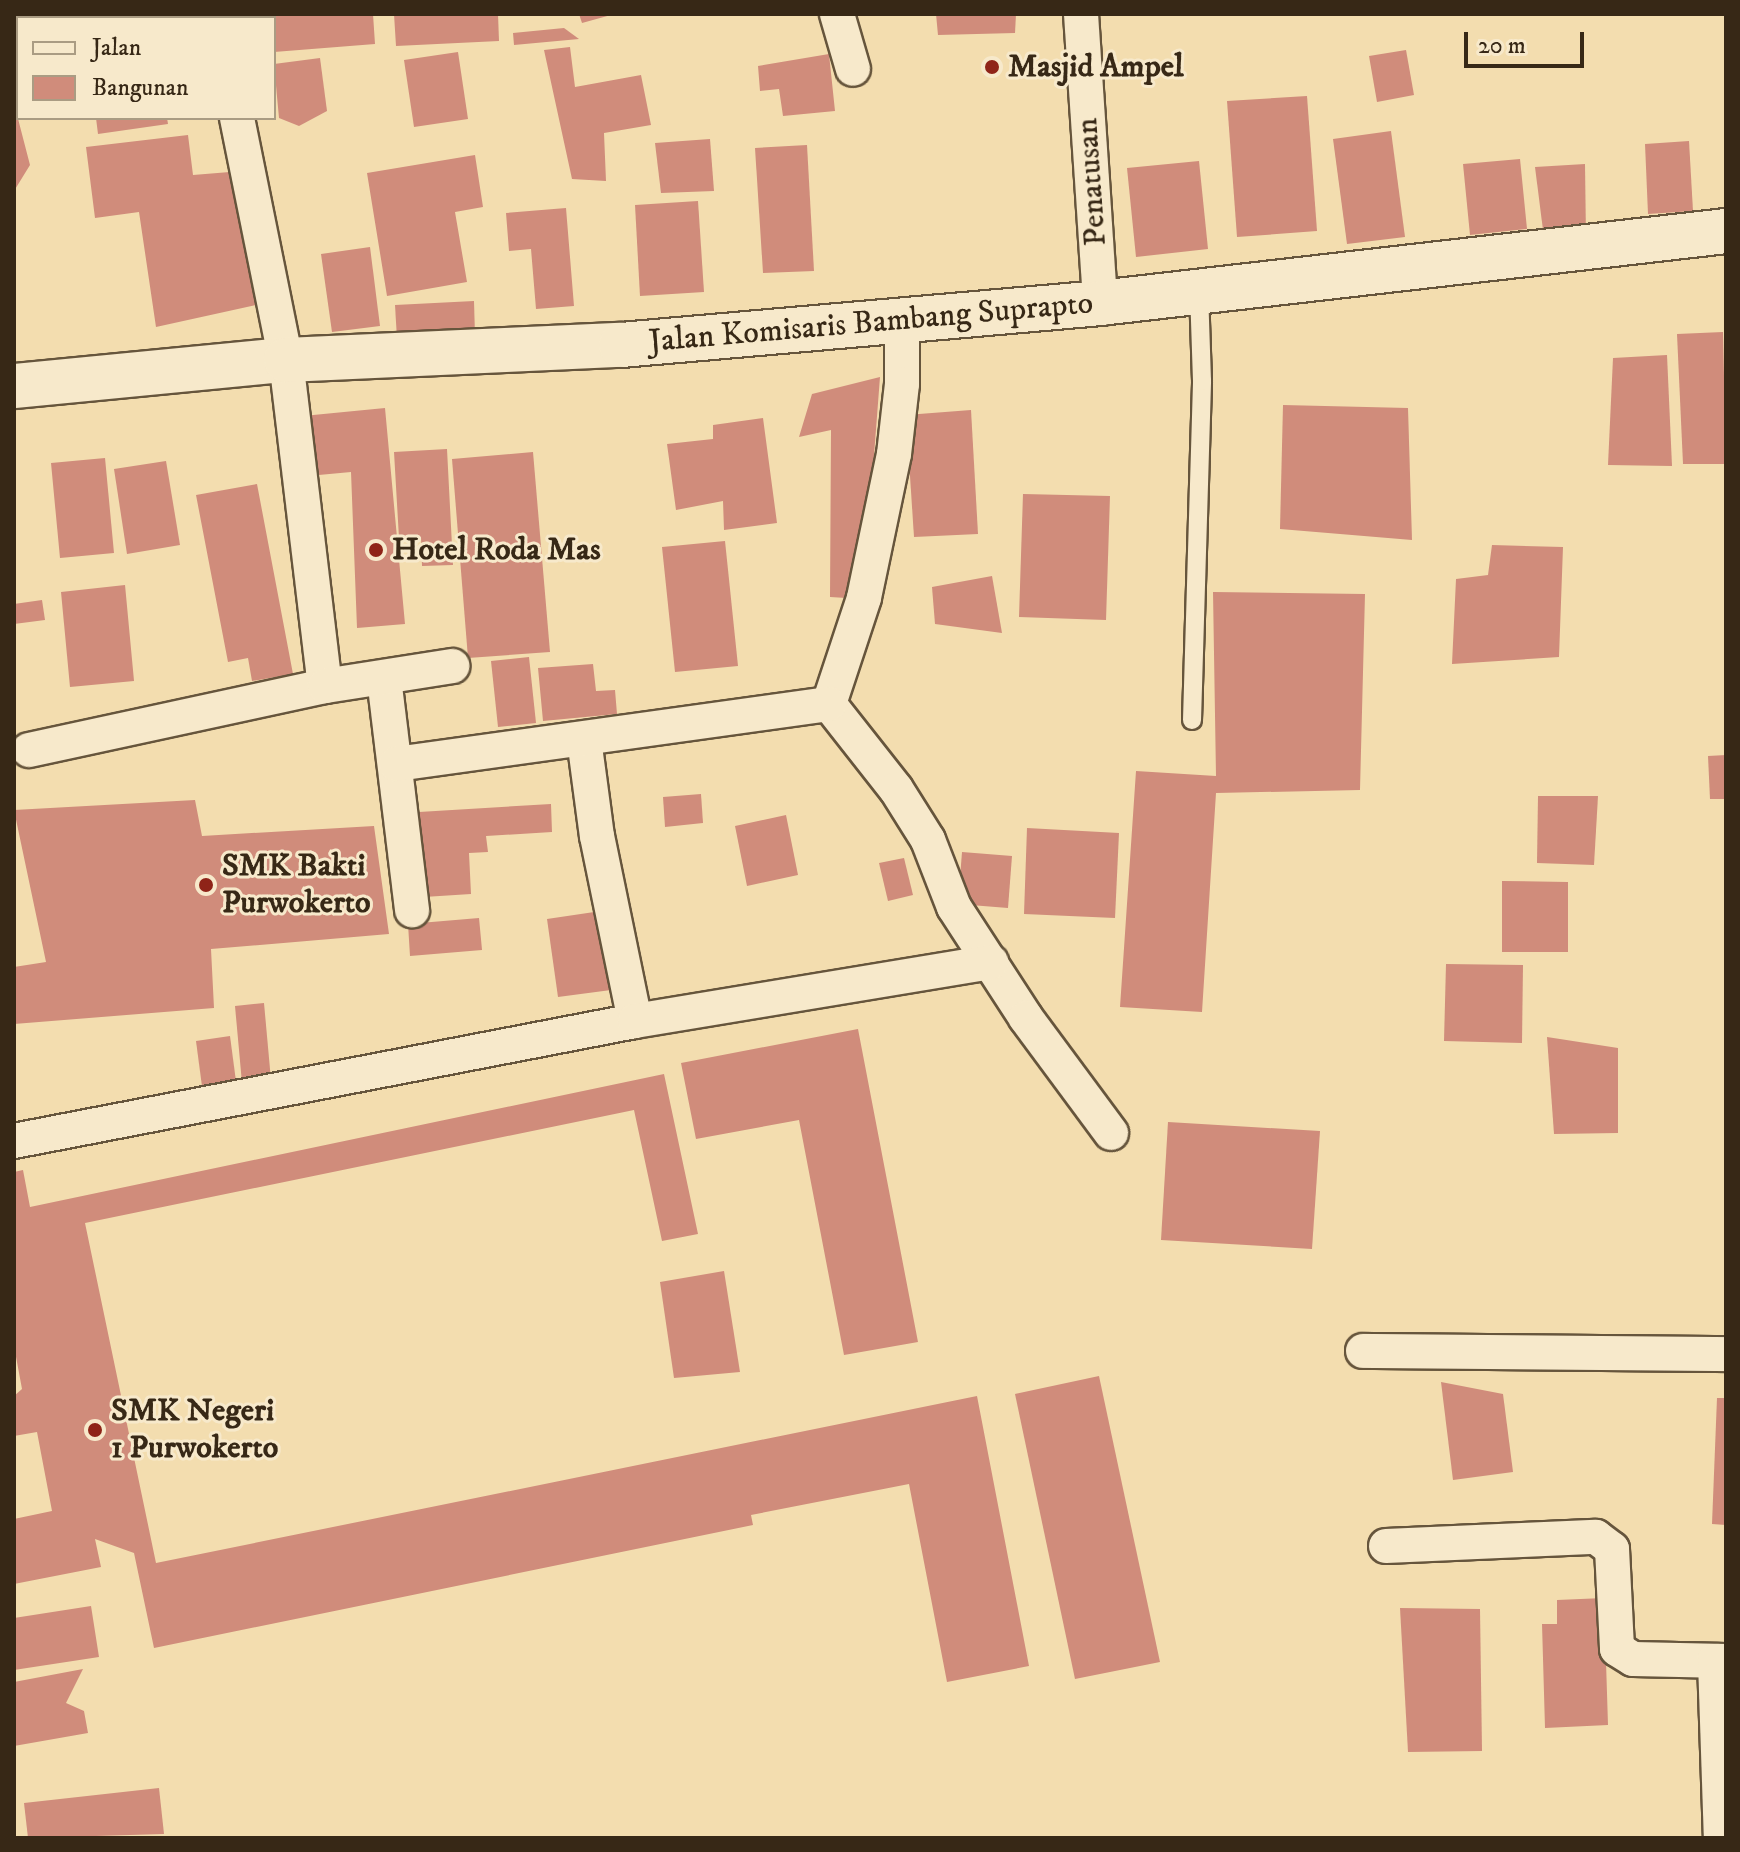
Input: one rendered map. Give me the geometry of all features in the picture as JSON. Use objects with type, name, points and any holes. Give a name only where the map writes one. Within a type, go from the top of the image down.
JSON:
[{"type":"main road","name":"Jalan Komisaris Bambang Suprapto","points":[[14,386],[286,360],[621,345],[1100,303],[1726,231]]},
{"type":"street","points":[[837,14],[853,69]]},
{"type":"street","name":"Penatusan","points":[[1081,14],[1100,303]]},
{"type":"street","points":[[237,120],[286,360],[325,686]]},
{"type":"street","points":[[829,704],[864,598],[888,483],[902,384],[902,319]]},
{"type":"street","points":[[29,750],[325,686],[452,666]]},
{"type":"street","points":[[384,678],[412,910]]},
{"type":"street","points":[[396,764],[829,704]]},
{"type":"street","points":[[829,704],[928,840],[954,907],[1111,1133]]},
{"type":"street","points":[[584,739],[597,836],[635,1021]]},
{"type":"street","points":[[14,1141],[635,1021],[991,962]]},
{"type":"street","points":[[1363,1351],[1726,1354]]},
{"type":"street","points":[[1386,1546],[1596,1537],[1612,1549],[1617,1649],[1633,1659],[1720,1661],[1721,1838]]},
{"type":"lane","points":[[1192,720],[1202,381],[1199,290]]},
{"type":"building","points":[[84,14],[172,16],[84,16]]},
{"type":"building","points":[[265,14],[373,14],[375,44],[276,52],[276,16]]},
{"type":"building","points":[[394,14],[498,14],[499,41],[396,46]]},
{"type":"building","points":[[579,14],[611,14],[611,15],[582,23]]},
{"type":"building","points":[[936,14],[1016,14],[1015,33],[938,35]]},
{"type":"building","points":[[564,28],[579,39],[514,45],[513,33]]},
{"type":"building","points":[[570,47],[575,87],[641,75],[651,125],[604,133],[606,181],[572,179],[544,50]]},
{"type":"building","points":[[1406,50],[1414,95],[1377,102],[1369,56]]},
{"type":"building","points":[[458,52],[468,119],[414,127],[404,60]]},
{"type":"building","points":[[829,54],[835,111],[783,116],[779,89],[760,91],[758,66]]},
{"type":"building","points":[[320,58],[327,111],[299,126],[279,118],[276,64]]},
{"type":"building","points":[[14,65],[16,120],[30,165],[14,191]]},
{"type":"building","points":[[1307,96],[1317,231],[1237,237],[1227,101]]},
{"type":"building","points":[[96,120],[167,120],[168,124],[98,134]]},
{"type":"building","points":[[1391,131],[1405,237],[1347,244],[1333,139]]},
{"type":"building","points":[[188,135],[193,175],[242,171],[269,302],[156,327],[139,212],[95,218],[86,147]]},
{"type":"building","points":[[710,139],[714,191],[661,193],[655,143]]},
{"type":"building","points":[[1689,141],[1693,211],[1648,214],[1645,144]]},
{"type":"building","points":[[807,145],[814,271],[763,273],[755,148]]},
{"type":"building","points":[[475,155],[483,207],[455,212],[467,282],[387,296],[367,173]]},
{"type":"building","points":[[1520,159],[1527,229],[1470,235],[1463,164]]},
{"type":"building","points":[[1199,161],[1208,249],[1136,257],[1127,168]]},
{"type":"building","points":[[1585,164],[1586,239],[1544,238],[1535,167]]},
{"type":"building","points":[[698,201],[704,292],[640,296],[635,205]]},
{"type":"building","points":[[566,208],[574,306],[536,309],[531,249],[509,251],[506,213]]},
{"type":"building","points":[[370,247],[380,326],[332,332],[321,254]]},
{"type":"building","points":[[474,301],[475,336],[397,339],[395,305]]},
{"type":"building","points":[[1723,332],[1726,464],[1683,464],[1677,334]]},
{"type":"building","points":[[1667,355],[1672,466],[1608,465],[1613,358]]},
{"type":"building","points":[[880,377],[863,599],[830,597],[831,430],[799,437],[812,394]]},
{"type":"building","points":[[1283,405],[1408,408],[1412,540],[1280,529]]},
{"type":"building","name":"Hotel Roda Mas","points":[[385,408],[405,624],[357,628],[351,472],[308,476],[303,416]]},
{"type":"building","points":[[971,410],[978,534],[914,537],[906,415]]},
{"type":"building","points":[[763,418],[777,523],[724,530],[723,501],[676,510],[667,444],[713,439],[713,425]]},
{"type":"building","points":[[447,449],[453,565],[422,566],[421,537],[399,538],[394,452]]},
{"type":"building","points":[[533,452],[550,652],[468,658],[452,459]]},
{"type":"building","points":[[105,458],[114,553],[60,558],[51,463]]},
{"type":"building","points":[[166,461],[180,545],[127,554],[114,469]]},
{"type":"building","points":[[257,484],[293,674],[252,681],[248,658],[228,662],[196,495]]},
{"type":"building","points":[[1023,494],[1110,496],[1106,620],[1019,617]]},
{"type":"building","points":[[725,541],[738,666],[675,672],[662,547]]},
{"type":"building","points":[[1492,545],[1563,547],[1559,657],[1452,664],[1456,579],[1488,575]]},
{"type":"building","points":[[992,576],[1002,633],[935,624],[932,587]]},
{"type":"building","points":[[125,585],[134,681],[70,687],[61,592]]},
{"type":"building","points":[[1213,592],[1365,594],[1360,790],[1216,793],[1202,1012],[1120,1007],[1136,771],[1216,776]]},
{"type":"building","points":[[42,600],[45,620],[14,624],[14,604]]},
{"type":"building","points":[[529,657],[536,723],[498,727],[491,661]]},
{"type":"building","points":[[593,664],[596,691],[615,690],[617,714],[543,721],[538,668]]},
{"type":"building","points":[[1726,755],[1726,799],[1710,799],[1708,756]]},
{"type":"building","points":[[701,794],[703,823],[665,827],[663,797]]},
{"type":"building","points":[[1538,796],[1598,796],[1594,865],[1537,863]]},
{"type":"building","name":"SMK Bakti Purwokerto","points":[[195,800],[202,836],[374,826],[389,934],[211,949],[214,1008],[14,1024],[14,967],[46,962],[14,810]]},
{"type":"building","points":[[551,804],[552,832],[486,836],[488,852],[469,853],[471,894],[424,897],[419,812]]},
{"type":"building","points":[[786,815],[798,875],[747,886],[735,826]]},
{"type":"building","points":[[1027,828],[1119,833],[1115,918],[1024,914]]},
{"type":"building","points":[[962,852],[1012,856],[1008,908],[958,904]]},
{"type":"building","points":[[904,858],[913,895],[888,901],[879,863]]},
{"type":"building","points":[[1502,881],[1568,882],[1568,952],[1502,952]]},
{"type":"building","points":[[601,911],[611,990],[558,997],[547,919]]},
{"type":"building","points":[[479,918],[482,950],[410,956],[408,924]]},
{"type":"building","points":[[1446,964],[1523,965],[1522,1043],[1444,1041]]},
{"type":"building","points":[[264,1003],[271,1080],[242,1083],[235,1006]]},
{"type":"building","points":[[858,1029],[918,1342],[844,1355],[799,1120],[696,1139],[681,1063]]},
{"type":"building","points":[[230,1036],[237,1089],[203,1094],[196,1041]]},
{"type":"building","points":[[1547,1037],[1618,1048],[1618,1133],[1554,1134]]},
{"type":"building","points":[[664,1074],[698,1234],[662,1241],[634,1110],[85,1223],[156,1563],[977,1396],[1029,1666],[947,1682],[909,1484],[751,1515],[753,1525],[154,1648],[134,1553],[95,1539],[101,1567],[14,1584],[14,1519],[52,1511],[37,1432],[14,1436],[14,1396],[22,1389],[14,1346],[14,1172],[23,1170],[30,1207]]},
{"type":"building","points":[[1168,1122],[1320,1131],[1312,1249],[1161,1240]]},
{"type":"building","points":[[724,1271],[740,1372],[674,1378],[660,1282]]},
{"type":"building","points":[[1099,1376],[1160,1662],[1075,1679],[1015,1394]]},
{"type":"building","points":[[1441,1382],[1503,1394],[1513,1472],[1453,1480]]},
{"type":"building","points":[[1717,1398],[1726,1398],[1726,1525],[1712,1524]]},
{"type":"building","points":[[1604,1598],[1608,1725],[1545,1728],[1542,1624],[1557,1624],[1557,1600]]},
{"type":"building","points":[[91,1606],[99,1657],[14,1670],[14,1618]]},
{"type":"building","points":[[1400,1608],[1480,1609],[1482,1751],[1408,1752]]},
{"type":"building","points":[[83,1669],[66,1703],[84,1711],[88,1733],[14,1746],[14,1682]]},
{"type":"building","points":[[159,1788],[164,1834],[28,1838],[24,1803]]},
{"type":"place","name":"Masjid Ampel","points":[[992,67]]},
{"type":"place","name":"Hotel Roda Mas","points":[[376,550]]},
{"type":"place","name":"SMK Bakti Purwokerto","points":[[206,885]]},
{"type":"place","name":"SMK Negeri 1 Purwokerto","points":[[95,1430]]}]
